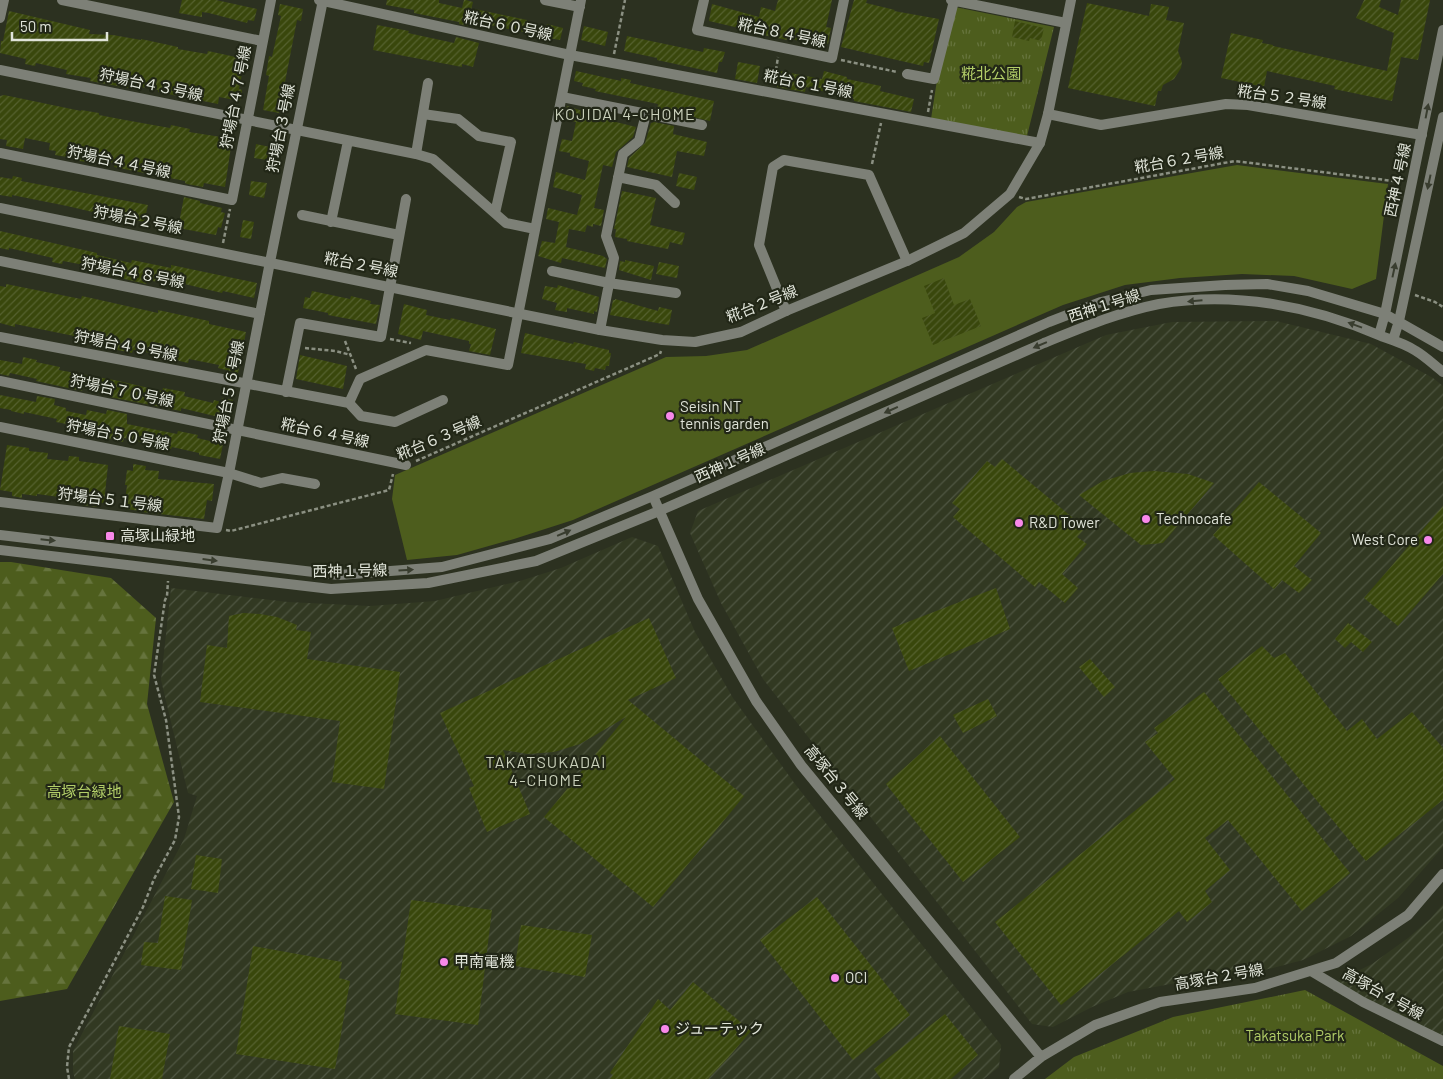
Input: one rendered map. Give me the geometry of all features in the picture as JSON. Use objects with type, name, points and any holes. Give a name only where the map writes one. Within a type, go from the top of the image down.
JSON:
[{"type":"street","points":[[0,18],[4,0]]},
{"type":"street","points":[[62,0],[262,41]]},
{"type":"street","name":"狩場台４７号線","points":[[232,200],[271,0]]},
{"type":"street","name":"糀台６０号線","points":[[321,0],[570,55]]},
{"type":"street","name":"狩場台３号線","points":[[270,262],[321,0]]},
{"type":"street","points":[[443,400],[395,422],[361,416],[348,403],[360,379],[426,350],[508,365],[580,4],[545,0]]},
{"type":"street","name":"糀台８４号線","points":[[704,0],[697,30],[832,58],[844,0]]},
{"type":"street","points":[[906,74],[934,79],[952,0],[984,3],[1066,23]]},
{"type":"street","name":"糀台２号線","points":[[270,262],[600,330],[662,340],[695,342],[741,332],[786,311],[907,261],[964,233],[1010,194],[1040,143],[1048,114],[1071,0]]},
{"type":"street","name":"西神４号線","points":[[1379,335],[1385,314],[1443,30]]},
{"type":"street","name":"糀台６１号線","points":[[570,55],[1040,143]]},
{"type":"street","name":"狩場台４３号線","points":[[0,70],[433,159],[506,223],[535,229]]},
{"type":"street","points":[[416,154],[428,83]]},
{"type":"street","points":[[562,97],[702,125]]},
{"type":"street","name":"糀台５２号線","points":[[1048,114],[1101,125],[1226,104],[1248,105],[1422,135]]},
{"type":"street","points":[[423,114],[458,119],[479,136],[511,142],[495,213]]},
{"type":"street","points":[[600,330],[614,258],[606,236],[618,177],[623,154],[639,141],[646,114]]},
{"type":"street","name":"西神４号線","points":[[1393,340],[1399,321],[1443,117]]},
{"type":"street","points":[[331,222],[348,141]]},
{"type":"street","name":"狩場台４４号線","points":[[0,153],[232,200]]},
{"type":"street","points":[[786,311],[759,245],[774,168],[784,160],[869,176],[907,261]]},
{"type":"street","points":[[618,177],[656,185],[675,203]]},
{"type":"street","points":[[286,392],[300,322],[381,337],[406,199]]},
{"type":"street","name":"狩場台２号線","points":[[0,208],[270,262]]},
{"type":"street","points":[[302,215],[399,235]]},
{"type":"street","name":"狩場台４８号線","points":[[0,261],[260,314]]},
{"type":"street","name":"狩場台５６号線","points":[[217,528],[270,262]]},
{"type":"street","points":[[552,271],[609,283],[676,293]]},
{"type":"street","name":"西神１号線","points":[[0,535],[339,575],[442,567],[550,539],[653,496],[1049,322],[1101,302],[1151,290],[1267,284],[1308,291],[1385,314],[1443,347]]},
{"type":"street","name":"西神１号線","points":[[0,550],[331,589],[428,583],[536,561],[659,511],[1044,343],[1101,320],[1158,304],[1199,300],[1242,300],[1283,304],[1353,324],[1393,340],[1415,350],[1443,372]]},
{"type":"street","name":"狩場台４９号線","points":[[0,338],[348,403]]},
{"type":"street","name":"狩場台７０号線","points":[[0,381],[238,430]]},
{"type":"street","name":"狩場台５０号線","points":[[0,427],[229,473],[261,483],[282,478],[315,484]]},
{"type":"street","name":"糀台６４号線","points":[[238,430],[406,465]]},
{"type":"street","name":"高塚台３号線","points":[[653,496],[698,599],[762,709],[801,765],[1041,1057]]},
{"type":"street","name":"狩場台５１号線","points":[[0,502],[217,528]]},
{"type":"street","name":"高塚台２号線","points":[[1014,1079],[1041,1057],[1095,1025],[1160,1002],[1255,988],[1336,963],[1408,915],[1443,874]]},
{"type":"street","name":"高塚台４号線","points":[[1311,971],[1364,1002],[1443,1042]]},
{"type":"path","points":[[612,62],[625,0]]},
{"type":"path","points":[[772,93],[780,48]]},
{"type":"path","points":[[832,58],[906,74]]},
{"type":"path","points":[[926,122],[934,79]]},
{"type":"path","points":[[869,176],[883,114]]},
{"type":"path","name":"糀台６２号線","points":[[1010,194],[1026,199],[1235,161],[1412,183]]},
{"type":"path","points":[[222,252],[232,200]]},
{"type":"path","points":[[1405,291],[1443,307]]},
{"type":"path","points":[[341,330],[360,379]]},
{"type":"path","points":[[381,337],[418,345],[426,350]]},
{"type":"path","name":"糀台６３号線","points":[[217,528],[231,531],[389,490],[394,470],[660,354],[662,340]]},
{"type":"path","points":[[296,346],[350,355]]},
{"type":"path","points":[[69,1079],[67,1067],[69,1047],[143,907],[154,879],[175,840],[179,817],[166,720],[154,675],[167,596],[168,571]]},
{"type":"shaded area","points":[[1276,321],[1371,344],[1433,378],[1443,386],[1443,847],[1398,898],[1351,936],[1303,960],[1261,971],[1208,977],[1128,992],[1092,1007],[1053,1027],[1032,1024],[763,679],[721,603],[690,533],[698,511],[1106,335],[1172,322]]},
{"type":"shaded area","points":[[632,537],[658,546],[695,632],[733,698],[795,784],[1001,1045],[999,1067],[984,1079],[75,1079],[73,1051],[184,839],[197,796],[188,793],[161,680],[171,588],[288,602],[370,606],[435,601],[520,581],[561,568]]},
{"type":"shaded area","points":[[1443,904],[1443,1043],[1333,991],[1333,983],[1372,964],[1408,938],[1430,919]]},
{"type":"green space","name":"糀北公園","points":[[955,7],[1054,27],[1027,136],[931,119],[937,80]]},
{"type":"green space","name":"Seisin NT tennis garden","points":[[1237,165],[1388,184],[1376,279],[1352,289],[1294,276],[1242,274],[1180,278],[1125,285],[1063,305],[573,520],[457,555],[407,560],[392,499],[395,475],[666,357],[706,356],[747,350],[959,257],[994,232],[1017,207],[1026,202]]},
{"type":"green space","name":"高塚台緑地","points":[[0,562],[11,562],[111,578],[156,618],[147,704],[174,802],[67,989],[0,1001]]},
{"type":"green space","name":"Takatsuka Park","points":[[1305,990],[1443,1066],[1443,1079],[1045,1079],[1074,1057],[1173,1017]]},
{"type":"building","points":[[182,0],[216,0],[257,9],[254,21],[248,20],[247,23],[209,13],[202,12],[202,17],[179,13]]},
{"type":"building","points":[[387,0],[439,0],[439,3],[462,8],[464,0],[466,0],[473,2],[471,10],[475,9],[527,20],[524,32],[469,21],[468,26],[459,24],[459,22],[414,13],[414,10],[386,5]]},
{"type":"building","points":[[778,0],[832,0],[826,27],[831,28],[828,44],[824,43],[824,47],[787,38],[787,40],[739,30],[739,28],[709,21],[712,4],[759,17],[761,7],[775,11]]},
{"type":"building","points":[[854,0],[867,0],[866,3],[894,11],[939,19],[929,63],[924,62],[923,66],[841,47]]},
{"type":"building","points":[[1364,0],[1381,0],[1379,7],[1398,15],[1401,0],[1430,0],[1418,60],[1401,57],[1392,101],[1334,89],[1335,86],[1267,71],[1264,87],[1221,78],[1231,33],[1263,40],[1262,43],[1273,46],[1387,71],[1394,33],[1356,18]]},
{"type":"building","points":[[1087,3],[1149,16],[1151,4],[1169,7],[1166,20],[1184,23],[1178,51],[1182,62],[1181,68],[1174,79],[1163,85],[1161,91],[1158,91],[1155,106],[1068,88]]},
{"type":"building","points":[[280,4],[303,9],[301,21],[297,20],[279,113],[263,110],[269,76],[266,75],[269,56],[272,57],[281,16],[278,15]]},
{"type":"building","points":[[9,11],[90,30],[89,34],[141,39],[178,47],[178,49],[207,54],[208,51],[245,59],[239,89],[242,90],[240,101],[219,97],[218,104],[158,92],[158,90],[129,85],[128,88],[90,81],[91,78],[66,74],[67,70],[36,63],[35,66],[25,64],[26,59],[0,53],[1,41],[3,41]]},
{"type":"building","points":[[1015,21],[1044,28],[1041,41],[1030,38],[1029,41],[1012,37]]},
{"type":"building","points":[[547,24],[563,28],[560,40],[544,37]]},
{"type":"building","points":[[377,25],[454,43],[456,37],[479,43],[473,67],[462,64],[462,67],[373,50]]},
{"type":"building","points":[[584,26],[608,32],[605,46],[581,40]]},
{"type":"building","points":[[627,36],[703,52],[704,48],[725,52],[722,62],[719,62],[717,73],[624,51]]},
{"type":"building","points":[[738,62],[760,66],[757,83],[735,79]]},
{"type":"building","points":[[576,71],[621,81],[621,78],[631,80],[630,83],[714,101],[710,121],[657,109],[658,104],[595,91],[596,89],[582,86],[583,83],[574,81]]},
{"type":"building","points":[[780,71],[822,79],[824,71],[847,77],[847,79],[881,86],[880,91],[914,99],[911,112],[854,101],[854,99],[806,87],[805,92],[777,87]]},
{"type":"building","points":[[4,95],[99,113],[99,115],[125,120],[170,128],[171,125],[190,129],[189,132],[221,137],[222,131],[233,133],[225,187],[204,183],[203,187],[187,184],[185,181],[114,167],[115,163],[87,158],[86,162],[73,160],[73,158],[55,155],[56,151],[49,150],[50,143],[25,138],[23,149],[6,146],[7,140],[0,139],[0,96]]},
{"type":"building","points":[[567,106],[591,115],[636,127],[633,137],[616,152],[612,167],[603,165],[594,208],[604,210],[601,226],[593,224],[593,227],[587,225],[585,232],[569,229],[566,247],[603,256],[607,259],[605,268],[562,258],[561,263],[538,256],[542,241],[555,243],[559,222],[546,219],[548,208],[577,215],[582,195],[553,187],[556,172],[585,180],[589,161],[570,156],[570,153],[559,151],[562,139],[572,141],[576,122],[564,119]]},
{"type":"building","points":[[651,123],[674,126],[673,134],[707,142],[704,156],[677,151],[672,177],[627,167],[629,158],[645,143]]},
{"type":"building","points":[[256,144],[270,147],[267,160],[254,158]]},
{"type":"building","points":[[679,173],[697,177],[694,190],[676,186]]},
{"type":"building","points":[[13,176],[22,178],[21,181],[148,205],[144,222],[116,216],[115,219],[67,206],[12,195],[12,197],[0,195],[0,177],[12,179]]},
{"type":"building","points":[[251,181],[267,183],[264,198],[249,195]]},
{"type":"building","points":[[622,191],[656,198],[650,225],[685,233],[682,245],[670,242],[668,249],[615,237],[616,229],[614,229]]},
{"type":"building","points":[[184,197],[222,208],[221,212],[225,213],[221,228],[218,227],[216,235],[178,228]]},
{"type":"building","points":[[243,220],[254,222],[251,239],[240,237]]},
{"type":"building","points":[[0,231],[97,253],[97,255],[131,263],[132,260],[171,268],[171,265],[257,283],[254,298],[223,291],[222,293],[168,280],[167,284],[148,280],[146,284],[99,273],[100,268],[63,261],[62,264],[52,262],[53,258],[9,248],[9,250],[0,248]]},
{"type":"building","points":[[625,260],[654,266],[651,280],[619,270],[620,261],[625,262]]},
{"type":"building","points":[[659,262],[679,266],[677,278],[656,274]]},
{"type":"building","points":[[944,278],[954,305],[970,299],[981,326],[933,345],[922,318],[935,313],[924,286]]},
{"type":"building","points":[[6,284],[81,299],[82,296],[158,313],[158,310],[209,321],[209,324],[246,332],[238,373],[218,368],[219,365],[189,359],[188,363],[171,359],[171,357],[133,350],[132,353],[94,345],[95,342],[74,338],[74,336],[15,324],[15,327],[0,323],[0,286],[6,287]]},
{"type":"building","points":[[558,285],[599,297],[597,312],[594,311],[594,314],[567,308],[567,312],[555,310],[557,303],[542,299],[545,286],[557,288]]},
{"type":"building","points":[[312,291],[350,299],[351,296],[371,301],[370,304],[380,305],[376,324],[303,308],[305,297],[310,298]]},
{"type":"building","points":[[613,300],[658,311],[659,307],[672,310],[669,325],[610,315]]},
{"type":"building","points":[[404,304],[427,310],[426,315],[450,320],[451,318],[496,329],[490,355],[469,351],[471,344],[469,344],[469,341],[423,331],[421,340],[398,334]]},
{"type":"building","points":[[525,333],[609,350],[609,353],[611,353],[609,366],[606,366],[605,370],[595,368],[594,371],[585,369],[586,364],[521,353]]},
{"type":"building","points":[[300,355],[347,366],[343,389],[296,379]]},
{"type":"building","points":[[23,357],[60,367],[59,370],[162,391],[163,388],[185,392],[184,396],[213,403],[214,400],[221,402],[222,398],[233,400],[231,410],[229,410],[227,419],[181,408],[181,411],[110,397],[111,394],[83,388],[82,391],[10,373],[9,376],[0,374],[0,360],[22,364]]},
{"type":"building","points":[[0,395],[36,402],[37,396],[55,399],[54,405],[66,408],[66,411],[86,415],[87,410],[106,414],[107,410],[127,414],[127,424],[177,434],[178,431],[198,435],[197,438],[223,444],[220,459],[124,438],[123,442],[107,438],[109,432],[56,422],[57,419],[0,408]]},
{"type":"building","points":[[7,445],[29,448],[29,451],[48,453],[47,459],[68,461],[69,456],[79,457],[79,461],[108,465],[104,503],[100,503],[99,507],[82,505],[82,500],[37,494],[37,496],[22,494],[22,498],[12,496],[12,492],[0,490]]},
{"type":"building","name":"R&D Tower","points":[[1002,459],[1085,528],[1077,537],[1087,544],[1062,574],[1078,588],[1065,603],[1039,582],[1035,587],[953,517],[960,509],[952,503],[987,461],[995,467]]},
{"type":"building","points":[[133,464],[146,466],[145,470],[159,471],[158,479],[214,484],[212,501],[207,500],[204,519],[124,509],[127,470],[133,471]]},
{"type":"building","name":"Technocafe","points":[[1154,471],[1188,474],[1214,483],[1163,543],[1141,545],[1079,495],[1103,481],[1130,473]]},
{"type":"building","points":[[1259,482],[1321,533],[1294,566],[1312,580],[1299,593],[1282,580],[1274,589],[1213,535]]},
{"type":"building","name":"West Core","points":[[1443,506],[1443,574],[1398,626],[1364,598]]},
{"type":"building","points":[[996,588],[1010,629],[909,671],[892,628]]},
{"type":"building","points":[[243,613],[277,617],[297,625],[296,630],[311,632],[307,659],[400,672],[384,789],[332,782],[340,721],[200,702],[207,645],[227,648],[229,616]]},
{"type":"building","points":[[649,618],[676,678],[628,700],[744,796],[653,907],[544,817],[626,717],[580,744],[554,752],[528,754],[503,750],[530,814],[487,832],[469,788],[474,786],[440,713]]},
{"type":"building","points":[[1348,623],[1372,642],[1363,652],[1351,642],[1345,648],[1335,639]]},
{"type":"building","points":[[1262,646],[1274,658],[1285,653],[1347,731],[1362,719],[1377,739],[1412,712],[1443,748],[1443,800],[1366,861],[1218,679]]},
{"type":"building","points":[[1090,659],[1115,687],[1104,697],[1079,667]]},
{"type":"building","points":[[1204,692],[1350,873],[1302,911],[1228,820],[1205,838],[1230,870],[1205,891],[1212,902],[1187,922],[1179,911],[1061,1005],[995,922],[1175,779],[1145,742],[1158,733],[1154,728]]},
{"type":"building","points":[[988,699],[997,716],[963,733],[953,715]]},
{"type":"building","points":[[940,736],[1020,837],[963,882],[886,784]]},
{"type":"building","points":[[196,855],[222,859],[218,893],[191,889]]},
{"type":"building","points":[[165,896],[192,900],[181,970],[141,965],[144,942],[158,943]]},
{"type":"building","name":"OCI","points":[[817,897],[910,1015],[853,1060],[760,940]]},
{"type":"building","name":"甲南電機","points":[[411,900],[492,910],[478,1025],[395,1014]]},
{"type":"building","points":[[521,925],[592,935],[585,977],[515,966]]},
{"type":"building","points":[[253,946],[342,962],[339,978],[350,981],[335,1069],[236,1054]]},
{"type":"building","name":"ジューテック","points":[[693,982],[751,1031],[728,1058],[708,1079],[610,1079],[613,1075],[610,1073],[658,999],[670,1010]]},
{"type":"building","points":[[945,1014],[978,1055],[951,1079],[881,1079],[874,1069]]},
{"type":"building","points":[[119,1026],[170,1034],[162,1079],[110,1079]]},
{"type":"place","name":"Seisin NT tennis garden","points":[[670,416]]},
{"type":"place","name":"Technocafe","points":[[1146,519]]},
{"type":"place","name":"R&D Tower","points":[[1019,523]]},
{"type":"place","name":"高塚山緑地","points":[[110,536]]},
{"type":"place","name":"West Core","points":[[1428,540]]},
{"type":"place","name":"甲南電機","points":[[444,962]]},
{"type":"place","name":"OCI","points":[[835,978]]},
{"type":"place","name":"ジューテック","points":[[665,1029]]},
{"type":"district","name":"KOJIDAI 4-CHOME","points":[[625,114]]},
{"type":"district","name":"TAKATSUKADAI 4-CHOME","points":[[546,771]]}]
